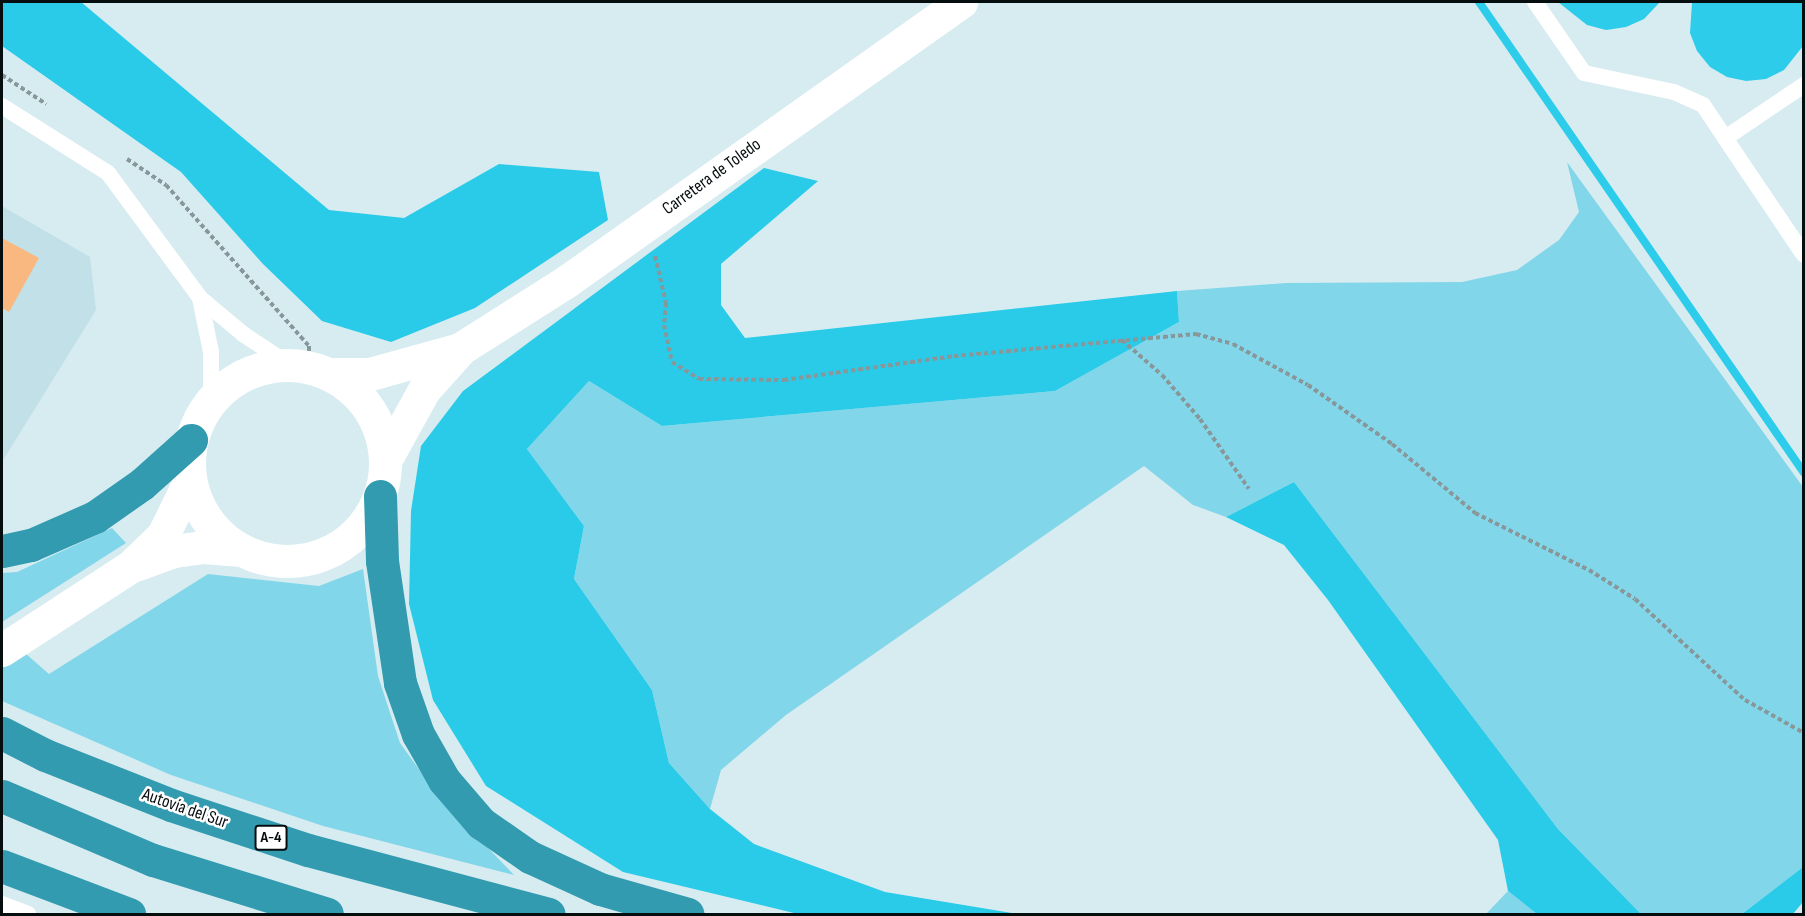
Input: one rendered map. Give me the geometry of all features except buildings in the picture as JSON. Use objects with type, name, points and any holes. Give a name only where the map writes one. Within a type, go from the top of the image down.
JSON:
[{"type":"highway","points":[[2,551],[31,545],[95,517],[142,484],[191,440]]},
{"type":"highway","points":[[380,496],[382,561],[400,683],[418,734],[444,780],[482,823],[530,857],[600,889],[688,915]]},
{"type":"highway","name":"Autovía del Sur","points":[[2,733],[45,755],[171,805],[308,850],[549,915]]},
{"type":"highway","points":[[2,796],[153,860],[327,915]]},
{"type":"highway","points":[[2,866],[129,915]]},
{"type":"street","name":"Carretera de Toledo","points":[[386,459],[424,390],[460,349],[635,232],[961,2]]},
{"type":"street","name":"Carretera de Toledo","points":[[310,369],[370,374],[460,349]]},
{"type":"street","points":[[261,368],[310,369],[358,394],[378,424],[386,459],[380,496],[367,520],[348,540],[323,554],[296,561],[268,560],[242,550],[217,532],[200,508],[190,480],[191,440],[211,400],[234,380],[261,368]]},
{"type":"street","points":[[2,650],[130,567],[163,535],[190,480]]},
{"type":"street","points":[[130,567],[174,551],[202,548],[242,550]]},
{"type":"lane","points":[[1535,2],[1584,73],[1674,92],[1703,105],[1803,255]]},
{"type":"lane","points":[[1725,138],[1803,85]]},
{"type":"lane","points":[[2,106],[108,173],[200,298],[243,334],[310,369]]},
{"type":"lane","points":[[200,298],[211,352],[211,400]]},
{"type":"lane","points":[[2,904],[28,915]]},
{"type":"path","points":[[2,75],[50,107]]},
{"type":"path","points":[[118,152],[166,185],[309,346],[310,369]]},
{"type":"path","points":[[635,232],[656,257],[666,303],[664,325],[672,362],[699,380],[784,380],[954,356],[1196,334],[1233,344],[1308,386],[1392,444],[1475,513],[1589,570],[1635,598],[1745,700],[1803,733]]},
{"type":"path","points":[[1122,339],[1162,375],[1200,419],[1249,489]]},
{"type":"shaded area","points":[[2,2],[81,2],[329,210],[404,218],[499,164],[599,172],[608,220],[475,308],[391,342],[322,321],[263,264],[181,172],[2,46]]},
{"type":"shaded area","points":[[1558,2],[1660,2],[1644,19],[1626,27],[1606,30],[1587,25]]},
{"type":"shaded area","points":[[1692,2],[1803,2],[1803,46],[1784,70],[1766,79],[1746,81],[1727,77],[1710,67],[1697,51],[1690,33]]},
{"type":"shaded area","points":[[1567,162],[1803,487],[1803,867],[1742,914],[1641,914],[1558,829],[1294,482],[1226,517],[1193,505],[1144,466],[786,715],[721,770],[710,809],[669,763],[652,690],[574,579],[584,526],[527,449],[589,381],[662,426],[1055,391],[1179,322],[1177,291],[1286,283],[1462,282],[1517,270],[1559,240],[1579,212]]},
{"type":"shaded area","points":[[764,168],[818,181],[721,264],[721,305],[745,338],[1177,291],[1179,322],[1055,391],[662,426],[589,381],[527,449],[584,526],[574,579],[652,690],[669,763],[710,809],[754,844],[885,892],[1018,914],[798,914],[623,872],[486,786],[433,700],[409,604],[411,511],[421,446],[463,391]]},
{"type":"shaded area","points":[[2,206],[90,257],[96,310],[2,462]]},
{"type":"shaded area","points":[[1294,482],[1558,829],[1641,914],[1537,914],[1508,891],[1498,840],[1328,600],[1284,545],[1226,517]]},
{"type":"shaded area","points":[[112,528],[126,543],[2,622],[2,573],[17,572]]},
{"type":"shaded area","points":[[363,569],[378,676],[400,743],[439,797],[514,875],[323,826],[171,775],[2,701],[2,633],[49,674],[208,574],[319,586]]},
{"type":"shaded area","points":[[1803,867],[1803,902],[1793,914],[1742,914]]},
{"type":"shaded area","points":[[1508,891],[1537,914],[1486,914]]},
{"type":"waterway","points":[[1479,2],[1804,473]]}]
